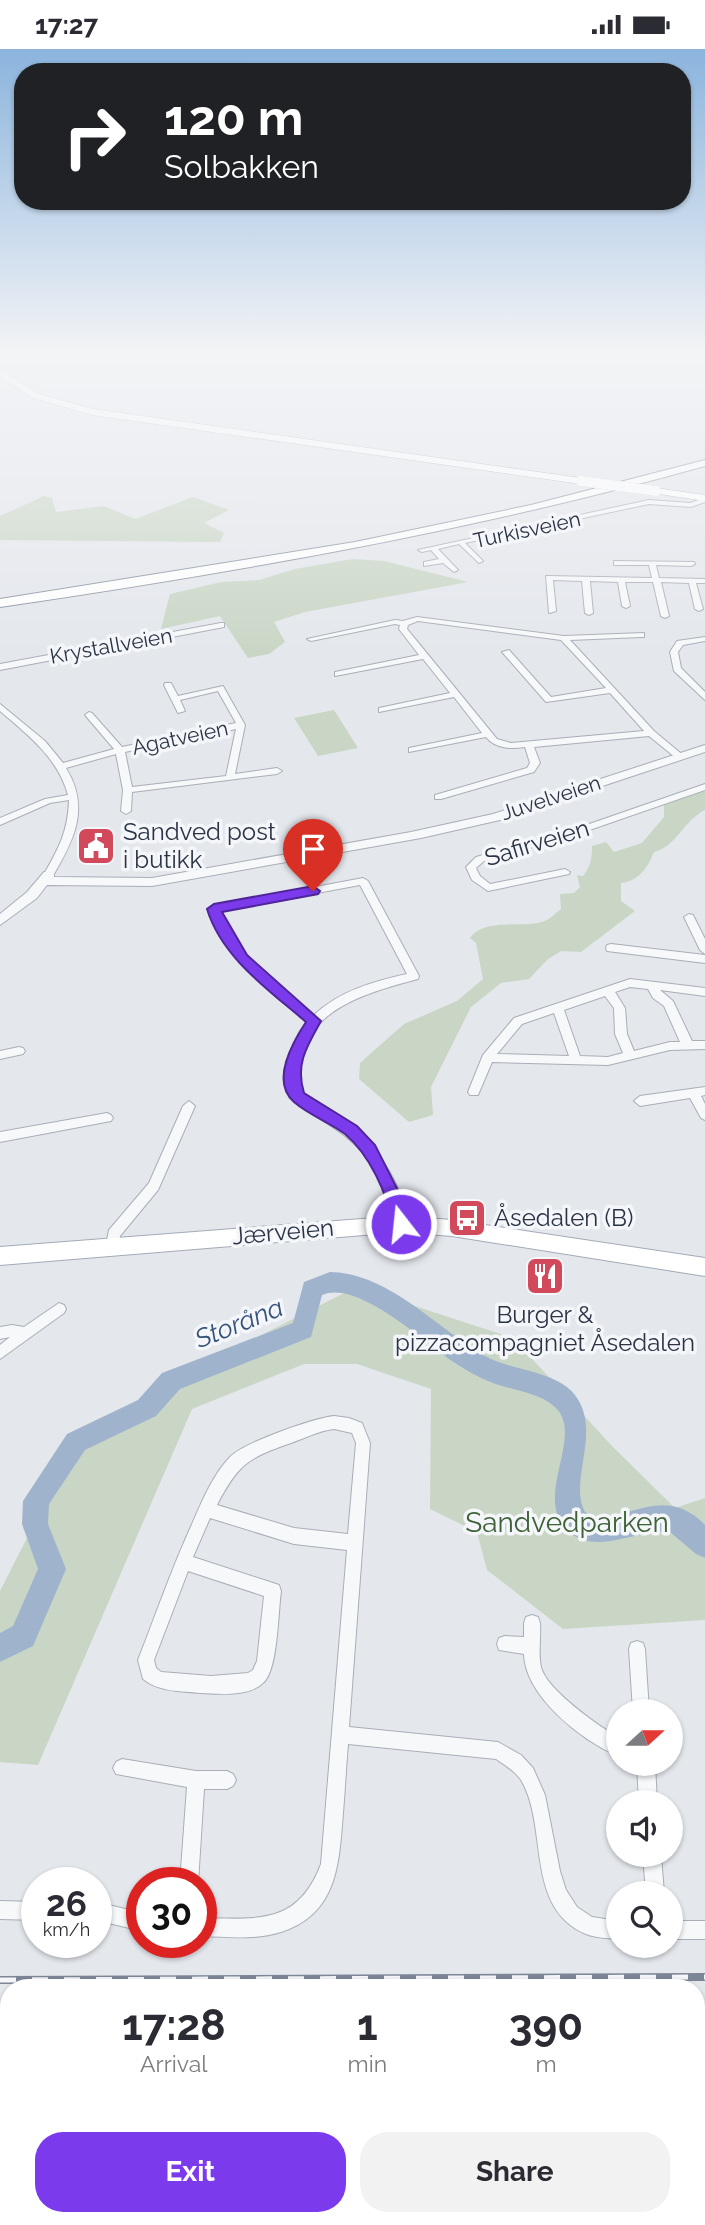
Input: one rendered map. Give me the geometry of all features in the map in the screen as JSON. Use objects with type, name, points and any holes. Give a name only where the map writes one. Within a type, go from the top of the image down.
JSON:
[{"type":"main road","points":[[365,451],[705,499]]},
{"type":"main road","points":[[0,600],[168,576],[411,533],[557,502],[705,461]]},
{"type":"main road","name":"Jærveien","points":[[0,1256],[401,1224],[452,1228],[705,1267]]},
{"type":"main road","name":"Jærveien","points":[[452,1228],[586,1260],[705,1275]]},
{"type":"street","name":"Turkisveien","points":[[422,550],[594,518],[655,501],[691,505],[705,499]]},
{"type":"street","name":"Turkisveien","points":[[462,544],[479,561]]},
{"type":"street","name":"Turkisveien","points":[[434,549],[454,570]]},
{"type":"street","name":"Turkisveien","points":[[427,564],[444,560]]},
{"type":"street","points":[[617,563],[691,564]]},
{"type":"street","points":[[652,563],[665,616]]},
{"type":"street","points":[[552,611],[549,578],[705,581]]},
{"type":"street","points":[[586,578],[589,613]]},
{"type":"street","points":[[621,579],[626,606]]},
{"type":"street","points":[[692,581],[699,609]]},
{"type":"street","points":[[311,639],[395,622],[404,624],[417,619],[564,638],[641,635]]},
{"type":"street","points":[[404,624],[404,629],[494,741],[510,746],[529,746],[651,733]]},
{"type":"street","name":"Krystallveien","points":[[0,667],[221,625]]},
{"type":"street","points":[[564,638],[651,733],[679,756]]},
{"type":"street","points":[[705,639],[680,643],[674,652],[677,669],[705,697]]},
{"type":"street","points":[[506,652],[549,700],[612,690]]},
{"type":"street","points":[[338,674],[425,656]]},
{"type":"street","name":"Agatveien","points":[[168,685],[181,711]]},
{"type":"street","name":"Agatveien","points":[[175,699],[220,688],[241,725],[230,778]]},
{"type":"street","points":[[382,710],[457,694]]},
{"type":"street","points":[[0,707],[44,743],[63,766],[73,797],[72,826],[67,842],[47,878],[0,921]]},
{"type":"street","name":"Agatveien","points":[[89,715],[120,750],[128,790],[127,811]]},
{"type":"street","name":"Agatveien","points":[[63,766],[120,750],[241,725]]},
{"type":"street","points":[[412,750],[488,734]]},
{"type":"street","points":[[438,797],[531,770],[535,763],[529,746]]},
{"type":"street","name":"Juvelveien","points":[[47,878],[79,882],[152,882],[421,834],[496,817],[705,747]]},
{"type":"street","name":"Agatveien","points":[[128,790],[277,771]]},
{"type":"street","name":"Safirveien","points":[[565,872],[488,888],[476,878],[471,867],[480,859],[572,833],[705,787]]},
{"type":"street","points":[[0,822],[29,808],[73,797]]},
{"type":"street","points":[[314,1021],[242,958],[218,921],[214,909],[363,881],[414,976],[378,983],[338,1000],[314,1021],[296,1050],[292,1077],[297,1096],[351,1130],[369,1149],[398,1208],[401,1224]]},
{"type":"street","points":[[689,917],[705,950]]},
{"type":"street","points":[[611,948],[705,959]]},
{"type":"street","points":[[474,1092],[487,1058],[504,1034],[518,1021],[630,983],[705,992]]},
{"type":"street","points":[[651,985],[657,995],[669,1004],[688,1046]]},
{"type":"street","points":[[608,992],[616,1000],[622,1014],[620,1032],[630,1055]]},
{"type":"street","points":[[558,1009],[576,1060]]},
{"type":"street","points":[[487,1058],[608,1061],[630,1055],[705,1045]]},
{"type":"street","points":[[0,1055],[19,1051]]},
{"type":"street","points":[[640,1101],[699,1093],[705,1115]]},
{"type":"street","points":[[113,1245],[114,1234],[154,1186],[189,1106]]},
{"type":"street","points":[[0,1137],[107,1118]]},
{"type":"street","points":[[0,1353],[59,1309]]},
{"type":"street","points":[[0,1333],[12,1331],[26,1334]]},
{"type":"street","points":[[185,1562],[273,1591],[264,1664],[260,1676],[251,1682],[234,1685],[158,1680],[149,1673],[146,1660],[185,1562],[226,1474],[246,1454],[320,1424],[345,1422],[357,1428],[363,1443],[330,1864],[323,1888],[309,1908],[288,1921],[261,1928],[217,1927]]},
{"type":"street","points":[[208,1510],[294,1536],[356,1543]]},
{"type":"street","points":[[533,1623],[533,1669],[539,1682],[597,1736],[606,1741]]},
{"type":"street","points":[[505,1644],[533,1646]]},
{"type":"street","points":[[637,1649],[640,1699]]},
{"type":"street","points":[[339,1734],[498,1751],[516,1762],[528,1775],[537,1796],[549,1869],[556,1892],[577,1919],[606,1930]]},
{"type":"street","points":[[122,1768],[196,1780],[227,1780]]},
{"type":"street","points":[[190,1867],[196,1780]]},
{"type":"street","points":[[0,1910],[21,1910]]},
{"type":"street","points":[[683,1930],[705,1930]]},
{"type":"green space","points":[[44,496],[52,498],[56,512],[104,506],[135,519],[193,497],[229,510],[204,523],[224,533],[220,542],[0,540],[0,516]]},
{"type":"green space","points":[[353,559],[384,561],[468,582],[305,612],[274,622],[285,642],[269,654],[248,658],[220,616],[161,629],[170,594],[221,582],[259,580],[295,569]]},
{"type":"green space","points":[[334,710],[358,748],[318,756],[294,718]]},
{"type":"green space","points":[[705,787],[705,810],[691,820],[668,845],[654,852],[646,868],[638,876],[621,883],[621,901],[635,911],[581,952],[561,951],[547,960],[529,979],[501,983],[471,1007],[431,1087],[433,1115],[409,1122],[359,1079],[360,1063],[404,1024],[457,1001],[483,979],[476,943],[470,938],[477,931],[495,925],[528,924],[547,920],[561,909],[560,894],[574,893],[580,887],[577,875],[583,876],[588,869],[592,846],[606,842],[614,852],[642,843],[664,817],[664,802]]},
{"type":"green space","name":"Sandvedparken","points":[[356,1287],[513,1338],[611,1445],[675,1508],[705,1498],[705,1620],[563,1629],[487,1570],[477,1532],[430,1509],[431,1389],[357,1364],[304,1364],[192,1409],[38,1765],[0,1762],[0,1591],[76,1442],[120,1421],[171,1381]]},
{"type":"waterway","name":"Storåna","points":[[0,1648],[23,1636],[52,1569],[35,1524],[36,1501],[76,1442],[147,1408],[171,1381],[303,1330],[312,1289],[330,1282],[349,1285],[393,1305],[478,1364],[504,1376],[545,1388],[563,1399],[575,1419],[576,1434],[568,1497],[570,1510],[576,1521],[587,1528],[599,1530],[643,1519],[673,1519],[687,1526],[705,1545]]},
{"type":"railway","points":[[235,1979],[705,1977]]},
{"type":"place","name":"Sandved post i butikk","points":[[96,846]]},
{"type":"place","name":"Åsedalen (B)","points":[[467,1218]]},
{"type":"place","name":"Burger & pizzacompagniet Åsedalen","points":[[545,1276]]},
{"type":"route","points":[[313,891],[214,909],[230,943],[242,958],[314,1021],[296,1050],[292,1077],[297,1096],[351,1130],[369,1149],[385,1176],[398,1208],[401,1224]]}]
